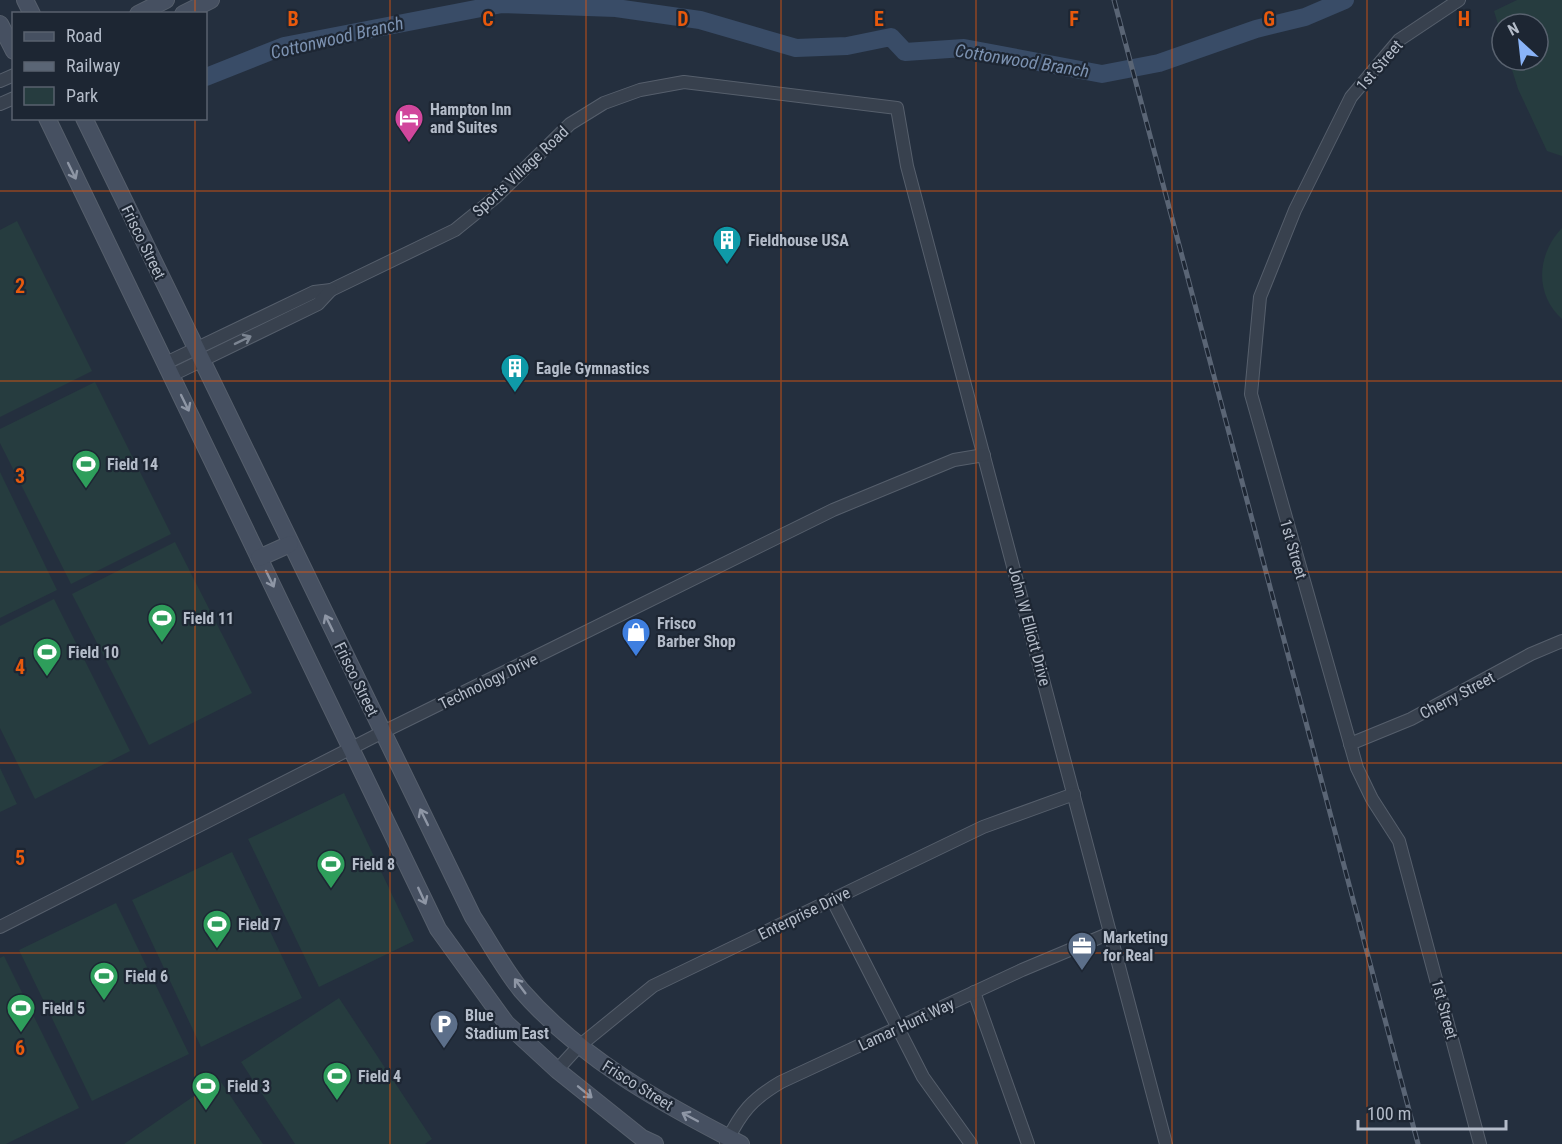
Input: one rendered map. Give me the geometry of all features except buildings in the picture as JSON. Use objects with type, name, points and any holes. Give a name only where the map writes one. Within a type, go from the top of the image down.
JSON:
[{"type":"street","points":[[142,12],[166,0]]},
{"type":"street","points":[[187,12],[211,0]]},
{"type":"street","name":"1st Street","points":[[1459,0],[1399,40],[1351,98],[1295,210],[1260,297],[1251,394],[1350,744],[1372,800],[1399,841],[1479,1144]]},
{"type":"street","points":[[0,24],[12,47]]},
{"type":"street","name":"Sports Village Road","points":[[169,369],[318,304],[331,290],[455,230],[497,196],[570,124],[604,103],[640,90],[684,82],[897,108]]},
{"type":"street","name":"John W Elliott Drive","points":[[897,108],[907,166],[1166,1144]]},
{"type":"street","name":"Frisco Street","points":[[48,120],[438,929],[506,1023],[557,1070],[642,1138],[655,1144]]},
{"type":"street","name":"Frisco Street","points":[[85,120],[473,917],[521,989],[578,1047],[657,1100],[732,1142]]},
{"type":"street","name":"Technology Drive","points":[[0,927],[383,732],[833,510],[954,460],[984,454]]},
{"type":"street","points":[[259,558],[290,544]]},
{"type":"street","name":"Cherry Street","points":[[1350,744],[1412,719],[1531,654],[1562,641]]},
{"type":"street","name":"Enterprise Drive","points":[[557,1070],[578,1047],[653,986],[983,827],[1074,794]]},
{"type":"street","points":[[832,899],[923,1077],[971,1144]]},
{"type":"street","name":"Lamar Hunt Way","points":[[732,1142],[739,1117],[757,1096],[974,992],[1110,933]]},
{"type":"street","points":[[974,992],[1028,1144]]},
{"type":"green space","points":[[1517,0],[1562,0],[1562,156],[1547,151],[1518,89],[1513,72],[1550,72],[1550,12],[1494,11]]},
{"type":"green space","points":[[17,221],[92,371],[0,417],[0,230]]},
{"type":"green space","points":[[1562,228],[1562,319],[1547,298],[1542,274],[1548,250]]},
{"type":"green space","name":"Field 14","points":[[95,382],[171,534],[71,584],[0,443],[0,429]]},
{"type":"green space","points":[[0,472],[57,590],[0,618]]},
{"type":"green space","name":"Field 11","points":[[175,542],[252,693],[149,745],[72,594]]},
{"type":"green space","name":"Field 10","points":[[54,599],[130,751],[35,799],[0,728],[0,626]]},
{"type":"green space","points":[[0,768],[17,804],[0,812]]},
{"type":"green space","name":"Field 8","points":[[344,793],[414,941],[319,987],[248,839]]},
{"type":"green space","name":"Field 7","points":[[232,852],[302,998],[201,1047],[132,900]]},
{"type":"green space","name":"Field 6","points":[[116,903],[189,1054],[92,1101],[19,950]]},
{"type":"green space","name":"Field 5","points":[[4,956],[79,1108],[6,1144],[0,1144],[0,958]]},
{"type":"green space","name":"Field 4","points":[[339,998],[432,1139],[425,1144],[295,1144],[241,1062]]},
{"type":"green space","name":"Field 3","points":[[219,1079],[263,1144],[124,1144]]},
{"type":"waterway","name":"Cottonwood Branch","points":[[207,77],[284,46],[502,4],[616,8],[700,20],[796,48],[847,46],[891,37],[905,52],[964,48],[1102,74],[1159,63],[1256,29],[1305,17],[1345,0]]},
{"type":"railway","points":[[1114,0],[1418,1144]]},
{"type":"place","name":"Hampton Inn and Suites","points":[[409,144]]},
{"type":"place","name":"Fieldhouse USA","points":[[727,266]]},
{"type":"place","name":"Eagle Gymnastics","points":[[515,394]]},
{"type":"place","name":"Field 14","points":[[86,490]]},
{"type":"place","name":"Field 11","points":[[162,644]]},
{"type":"place","name":"Frisco Barber Shop","points":[[636,658]]},
{"type":"place","name":"Field 10","points":[[47,678]]},
{"type":"place","name":"Field 8","points":[[331,890]]},
{"type":"place","name":"Field 7","points":[[217,950]]},
{"type":"place","name":"Marketing for Real","points":[[1082,972]]},
{"type":"place","name":"Field 6","points":[[104,1002]]},
{"type":"place","name":"Field 5","points":[[21,1034]]},
{"type":"place","name":"Blue Stadium East","points":[[444,1050]]},
{"type":"place","name":"Field 4","points":[[337,1102]]},
{"type":"place","name":"Field 3","points":[[206,1112]]}]
